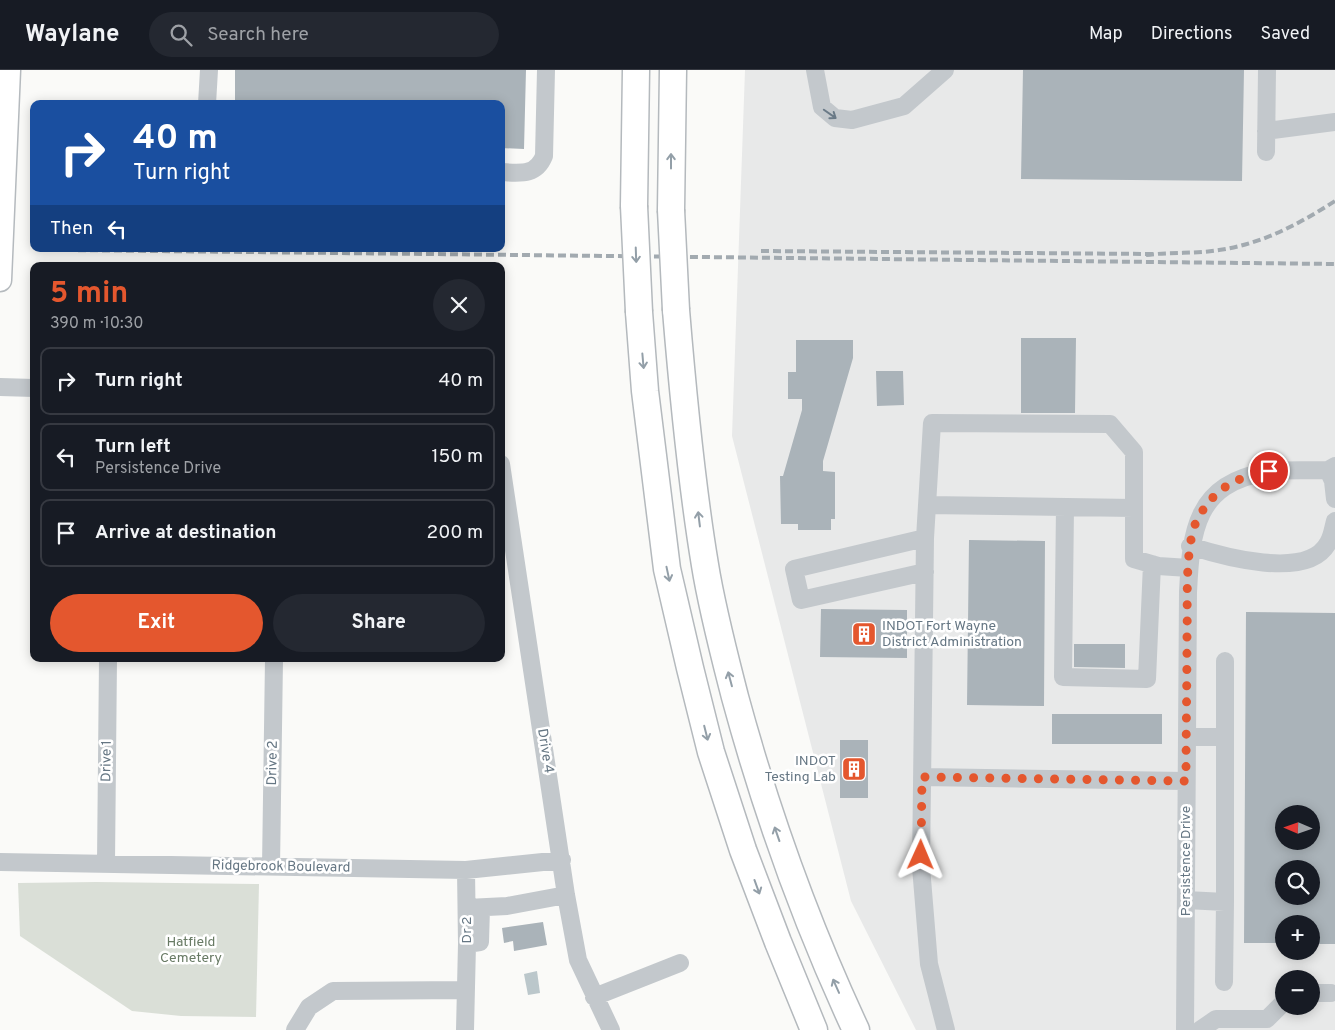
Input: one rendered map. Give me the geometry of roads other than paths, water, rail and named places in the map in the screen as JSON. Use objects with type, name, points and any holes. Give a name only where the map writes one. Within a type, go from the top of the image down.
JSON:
[{"type":"highway","points":[[636,70],[634,206],[639,312],[645,392],[667,569],[711,752],[743,850],[814,1030]]},
{"type":"highway","points":[[673,70],[671,210],[676,310],[683,396],[705,566],[726,661],[748,744],[778,837],[812,930],[856,1030]]},
{"type":"main road","points":[[0,280],[9,70]]},
{"type":"street","points":[[208,100],[209,70]]},
{"type":"street","points":[[505,172],[526,173],[534,171],[541,164],[544,156],[546,70]]},
{"type":"street","points":[[815,70],[822,108],[834,118],[852,120],[904,106],[945,70]]},
{"type":"street","points":[[1266,152],[1267,70]]},
{"type":"street","points":[[1266,132],[1335,122]]},
{"type":"street","points":[[0,387],[30,388]]},
{"type":"street","points":[[946,1030],[929,964],[921,867],[925,538],[932,422],[1110,424],[1134,452],[1134,559],[1152,564],[1189,568]]},
{"type":"street","points":[[1332,468],[1335,499]]},
{"type":"street","name":"Persistence Drive","points":[[1185,1030],[1189,568],[1190,546],[1197,519],[1214,495],[1241,477],[1269,471],[1332,468]]},
{"type":"street","name":"Drive 4","points":[[505,490],[566,895],[578,960],[611,1030]]},
{"type":"street","points":[[927,505],[1134,508]]},
{"type":"street","points":[[1066,507],[1062,677],[1147,678],[1152,564]]},
{"type":"street","points":[[1190,546],[1227,558],[1292,563],[1315,556],[1328,544],[1335,521]]},
{"type":"street","points":[[925,538],[794,568],[801,600],[925,572]]},
{"type":"street","points":[[1224,982],[1225,661]]},
{"type":"street","name":"Drive 1","points":[[106,863],[108,662]]},
{"type":"street","name":"Drive 2","points":[[272,867],[274,662]]},
{"type":"street","points":[[1187,737],[1225,737]]},
{"type":"street","points":[[922,777],[1186,781]]},
{"type":"street","name":"Ridgebrook Boulevard","points":[[0,862],[466,870],[562,860]]},
{"type":"street","name":"Dr 2","points":[[465,1030],[467,944],[474,908],[466,870]]},
{"type":"street","points":[[474,908],[520,904],[566,895]]},
{"type":"street","points":[[1186,900],[1225,902]]},
{"type":"street","points":[[594,996],[680,963]]},
{"type":"street","points":[[295,1030],[309,1007],[333,991],[465,990]]},
{"type":"street","points":[[1320,993],[1331,993]]},
{"type":"street","points":[[1200,1030],[1216,1019],[1266,1019],[1275,1010]]},
{"type":"railway","points":[[1146,255],[1210,251],[1250,243],[1280,232],[1308,218],[1335,201]]},
{"type":"railway","points":[[761,251],[1153,254]]},
{"type":"railway","points":[[247,252],[1335,264]]},
{"type":"place","name":"INDOT Fort Wayne District Administration","points":[[864,634]]},
{"type":"place","name":"INDOT Testing Lab","points":[[854,769]]},
{"type":"park label","name":"Hatfield Cemetery","points":[[191,950]]}]
